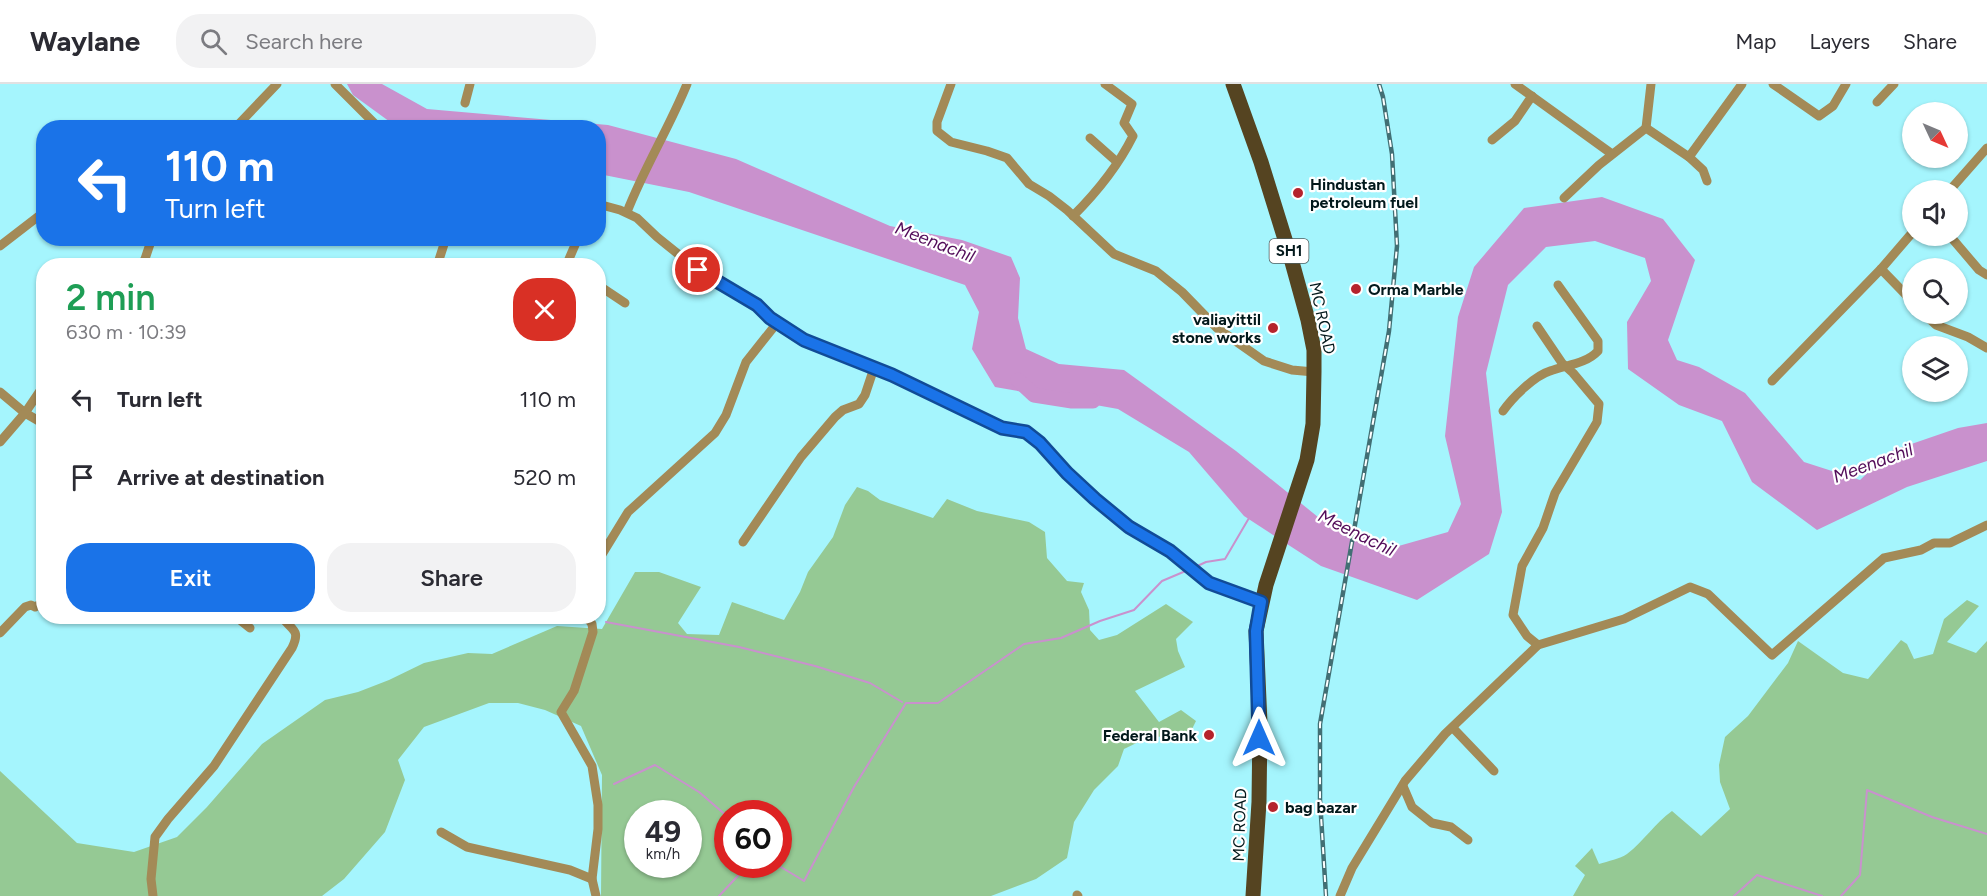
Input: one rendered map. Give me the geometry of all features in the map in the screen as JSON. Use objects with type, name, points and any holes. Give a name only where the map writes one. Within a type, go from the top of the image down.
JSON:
[{"type":"main road","name":"MC ROAD","points":[[1233,84],[1261,162],[1292,261],[1314,350],[1313,424],[1307,460],[1261,602],[1256,631],[1260,724],[1259,802],[1253,896]]},
{"type":"street","points":[[243,120],[276,84]]},
{"type":"street","points":[[335,84],[371,120]]},
{"type":"street","points":[[465,103],[470,84]]},
{"type":"street","points":[[627,212],[687,84]]},
{"type":"street","points":[[951,84],[937,122],[937,132],[951,142],[987,151],[1007,159],[1029,184],[1049,196],[1114,254],[1156,271],[1182,292],[1217,327],[1264,361],[1293,370],[1314,372]]},
{"type":"street","points":[[1073,216],[1092,198],[1118,162],[1133,136],[1124,123],[1132,104],[1105,84]]},
{"type":"street","points":[[1515,84],[1612,154]]},
{"type":"street","points":[[1564,198],[1575,185],[1646,128],[1651,84]]},
{"type":"street","points":[[1689,156],[1742,84]]},
{"type":"street","points":[[1773,84],[1819,116],[1833,106],[1846,84]]},
{"type":"street","points":[[1877,102],[1894,84]]},
{"type":"street","points":[[1492,140],[1515,121],[1532,96]]},
{"type":"street","points":[[1646,128],[1689,156],[1703,170],[1707,181]]},
{"type":"street","points":[[1090,138],[1118,162]]},
{"type":"street","points":[[1959,180],[1987,148]]},
{"type":"street","points":[[606,206],[627,212],[636,218],[698,270],[757,305],[777,323],[804,340],[874,368],[1002,428],[1026,432],[1040,443],[1067,473],[1129,527],[1170,551],[1220,588],[1261,602]]},
{"type":"street","points":[[0,246],[36,218]]},
{"type":"street","points":[[1772,381],[1902,245]]},
{"type":"street","points":[[1959,246],[1979,270],[1987,275]]},
{"type":"street","points":[[1881,269],[1902,291]]},
{"type":"street","points":[[1503,411],[1514,397],[1536,377],[1550,370],[1567,367],[1593,357],[1598,351],[1598,341],[1558,285]]},
{"type":"street","points":[[606,290],[625,303]]},
{"type":"street","points":[[606,548],[628,512],[715,433],[726,415],[746,362],[777,323]]},
{"type":"street","points":[[1935,324],[1968,337],[1987,348]]},
{"type":"street","points":[[1536,326],[1599,404],[1598,415],[1590,435],[1555,493],[1544,528],[1522,566],[1513,615],[1527,636],[1538,645]]},
{"type":"street","points":[[743,542],[801,457],[835,417],[843,410],[859,404],[865,395],[874,368]]},
{"type":"street","points":[[0,392],[36,419]]},
{"type":"street","points":[[0,442],[36,396]]},
{"type":"street","points":[[1340,896],[1352,868],[1403,786],[1445,734],[1538,645],[1624,619],[1689,587],[1708,594],[1772,655],[1884,558],[1921,550],[1934,543],[1950,543],[1987,525]]},
{"type":"street","points":[[0,633],[25,607],[36,606]]},
{"type":"street","points":[[245,624],[250,628]]},
{"type":"street","points":[[153,896],[151,879],[155,837],[214,766],[292,648],[297,637],[296,630],[290,624]]},
{"type":"street","points":[[592,624],[593,632],[574,690],[561,712],[592,766],[598,804],[598,829],[592,879],[596,896]]},
{"type":"street","points":[[1453,728],[1494,771]]},
{"type":"street","points":[[1403,786],[1412,807],[1432,823],[1451,827],[1468,840]]},
{"type":"street","points":[[441,832],[467,847],[570,870],[592,879]]},
{"type":"green space","points":[[857,487],[868,491],[880,500],[933,518],[947,499],[977,511],[1029,522],[1045,532],[1047,558],[1067,581],[1084,583],[1081,592],[1089,610],[1090,630],[1099,640],[1117,635],[1166,604],[1193,622],[1176,639],[1185,667],[1135,691],[1159,722],[1181,710],[1196,721],[1187,739],[1151,736],[1124,749],[1118,766],[1094,790],[1074,822],[1067,858],[1036,879],[991,896],[601,896],[602,775],[581,726],[545,710],[518,703],[489,703],[424,727],[398,760],[405,780],[385,832],[344,879],[322,896],[0,896],[0,771],[77,843],[134,852],[177,837],[207,807],[262,744],[325,700],[358,692],[424,663],[468,653],[492,654],[557,626],[602,629],[635,572],[659,572],[701,587],[678,623],[687,634],[719,635],[732,602],[784,620],[808,572],[833,537],[845,505]]},
{"type":"green space","points":[[1967,600],[1979,606],[1947,642],[1976,653],[1987,641],[1987,896],[1573,896],[1585,875],[1575,866],[1592,848],[1599,864],[1621,857],[1633,849],[1672,811],[1701,836],[1730,809],[1720,782],[1719,765],[1725,737],[1748,716],[1788,663],[1798,641],[1843,673],[1868,679],[1901,640],[1907,644],[1914,659],[1933,654],[1944,619]]},
{"type":"water","points":[[347,84],[382,84],[427,109],[551,120],[387,120],[353,95]]},
{"type":"water","points":[[606,125],[736,159],[890,226],[962,240],[1011,257],[1020,278],[1018,318],[1026,349],[1059,364],[1124,370],[1236,451],[1318,517],[1395,547],[1448,532],[1461,504],[1445,436],[1458,317],[1474,267],[1524,208],[1602,197],[1663,219],[1695,260],[1668,340],[1677,360],[1699,367],[1745,393],[1804,462],[1860,480],[1891,451],[1958,428],[1987,423],[1987,461],[1907,487],[1817,530],[1752,482],[1722,421],[1679,405],[1628,369],[1627,322],[1651,281],[1645,258],[1595,241],[1546,247],[1508,285],[1486,373],[1502,512],[1489,554],[1417,600],[1321,566],[1244,516],[1189,452],[1118,409],[995,387],[972,349],[979,312],[965,285],[689,192],[606,175]]},
{"type":"waterway","name":"Meenachil","points":[[1018,380],[1034,395],[1072,401],[1093,401]]},
{"type":"waterway","points":[[1193,568],[1206,562],[1225,559],[1249,518]]},
{"type":"waterway","points":[[792,874],[804,881],[854,787],[906,703],[938,703],[1024,644],[1061,638],[1100,621],[1134,610],[1162,581],[1188,570]]},
{"type":"waterway","points":[[606,622],[739,647],[815,666],[870,683],[902,702]]},
{"type":"waterway","points":[[614,784],[655,765],[699,792],[714,805]]},
{"type":"waterway","points":[[1841,896],[1860,875],[1867,790],[1932,817],[1987,834]]},
{"type":"waterway","points":[[1734,896],[1757,875],[1822,896]]},
{"type":"waterway","points":[[719,896],[736,878]]},
{"type":"railway","points":[[1326,896],[1320,800],[1320,724],[1389,331],[1397,246],[1392,154],[1379,84]]},
{"type":"place","name":"Hindustan petroleum fuel","points":[[1298,193]]},
{"type":"place","name":"Orma Marble","points":[[1356,289]]},
{"type":"place","name":"valiayittil stone works","points":[[1273,328]]},
{"type":"place","name":"Federal Bank","points":[[1209,735]]},
{"type":"place","name":"bag bazar","points":[[1273,807]]},
{"type":"route","points":[[698,270],[757,305],[770,318],[804,340],[892,375],[1002,428],[1026,432],[1034,437],[1095,499],[1129,527],[1180,558],[1209,583],[1261,602],[1256,631],[1259,738]]}]
